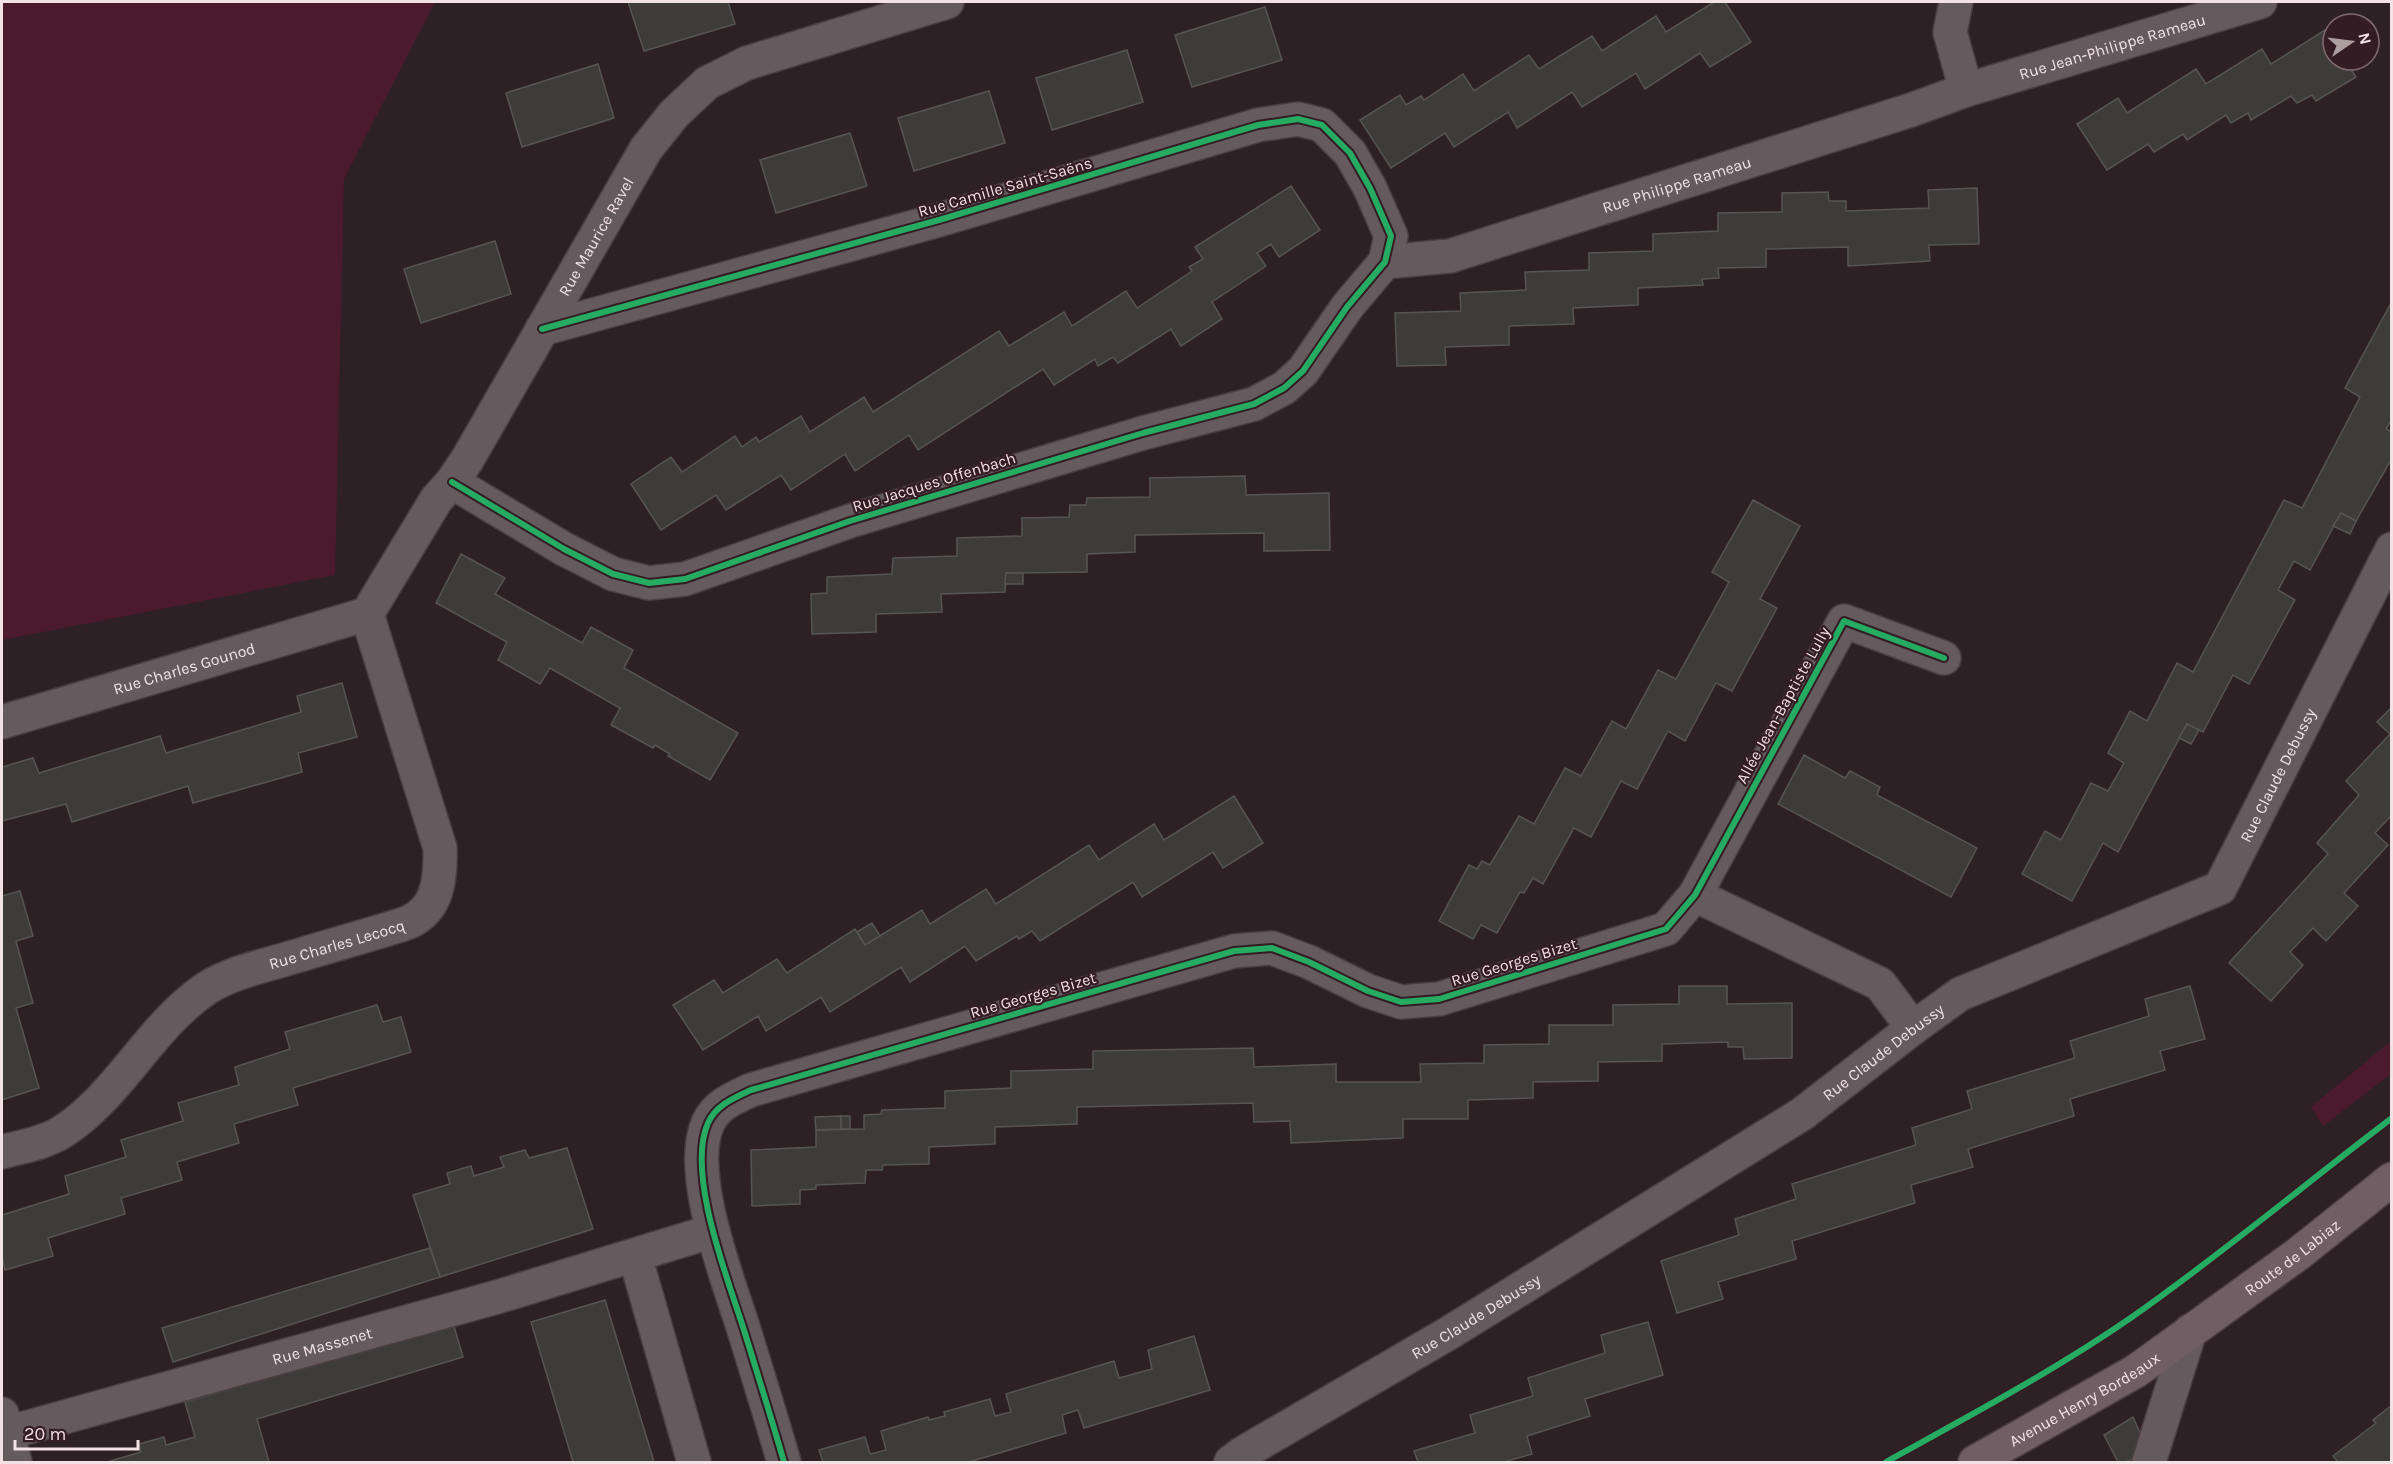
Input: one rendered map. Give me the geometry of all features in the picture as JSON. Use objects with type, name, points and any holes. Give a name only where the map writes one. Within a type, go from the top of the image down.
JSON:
[{"type":"main road","name":"Route de Labiaz","points":[[2190,1331],[2298,1254],[2391,1179]]},
{"type":"main road","name":"Avenue Henry Bordeaux","points":[[1975,1462],[2136,1371],[2190,1331]]},
{"type":"street","name":"Rue Maurice Ravel","points":[[367,614],[436,500],[452,482],[646,149],[674,114],[707,83],[747,63],[946,2]]},
{"type":"street","points":[[1956,2],[1950,32],[1966,90]]},
{"type":"street","name":"Rue Jean-Philippe Rameau","points":[[1966,90],[2260,2]]},
{"type":"street","name":"Rue Philippe Rameau","points":[[1385,262],[1450,256],[1911,111],[1966,90]]},
{"type":"street","name":"Rue Camille Saint-Saëns","points":[[542,329],[939,220],[1258,125],[1298,119],[1322,125],[1350,153],[1371,188],[1391,236],[1385,262]]},
{"type":"street","name":"Rue Jacques Offenbach","points":[[452,482],[564,549],[613,574],[649,583],[685,579],[850,521],[1143,433],[1254,404],[1284,388],[1303,371],[1347,307],[1385,262]]},
{"type":"street","name":"Rue Claude Debussy","points":[[1206,1462],[1237,1458],[1449,1333],[1802,1114],[1960,994],[2220,888],[2391,549]]},
{"type":"street","name":"Rue Charles Gounod","points":[[2,722],[367,614]]},
{"type":"street","name":"Rue Charles Lecocq","points":[[2,1152],[59,1134],[77,1122],[111,1088],[179,1012],[207,988],[246,971],[406,923],[432,905],[441,877],[440,848],[367,614]]},
{"type":"street","name":"Allée Jean-Baptiste Lully","points":[[1695,895],[1844,621],[1944,658]]},
{"type":"street","points":[[1695,895],[1881,984],[1913,1028]]},
{"type":"street","name":"Rue Georges Bizet","points":[[784,1462],[713,1231],[703,1176],[702,1146],[708,1122],[720,1106],[751,1090],[1233,951],[1272,948],[1308,962],[1368,991],[1401,1002],[1439,999],[1666,930],[1695,895]]},
{"type":"street","name":"Rue Massenet","points":[[8,1436],[497,1298],[713,1231]]},
{"type":"street","points":[[635,1256],[694,1462]]},
{"type":"street","points":[[2150,1462],[2190,1331]]},
{"type":"shaded area","points":[[2,2],[435,2],[344,179],[335,575],[2,640]]},
{"type":"shaded area","points":[[2391,1041],[2391,1074],[2323,1126],[2311,1107]]},
{"type":"building","points":[[628,2],[728,2],[735,24],[644,51]]},
{"type":"building","points":[[1714,2],[1725,2],[1751,42],[1710,67],[1700,53],[1645,89],[1636,73],[1582,107],[1572,92],[1517,128],[1508,112],[1454,147],[1445,133],[1391,168],[1360,120],[1400,95],[1406,105],[1421,96],[1424,100],[1463,74],[1474,91],[1529,55],[1539,69],[1592,36],[1602,51],[1656,16],[1666,32]]},
{"type":"building","points":[[1265,7],[1282,60],[1192,87],[1175,35]]},
{"type":"building","points":[[2321,33],[2321,72],[2353,72],[2356,77],[2316,101],[2312,95],[2297,103],[2291,96],[2251,120],[2248,113],[2231,123],[2226,115],[2187,140],[2183,134],[2154,152],[2148,144],[2107,170],[2077,124],[2118,98],[2127,113],[2196,69],[2206,84],[2262,49],[2271,64]]},
{"type":"building","points":[[1127,50],[1143,102],[1052,130],[1036,78]]},
{"type":"building","points":[[598,64],[614,118],[522,147],[506,93]]},
{"type":"building","points":[[989,91],[1005,143],[914,171],[898,118]]},
{"type":"building","points":[[850,133],[867,186],[776,213],[760,160]]},
{"type":"building","points":[[1291,186],[1320,230],[1279,257],[1271,244],[1257,253],[1266,266],[1212,302],[1222,319],[1181,346],[1171,329],[1118,363],[1113,357],[1098,366],[1095,359],[1054,385],[1043,369],[918,450],[909,435],[855,471],[845,454],[791,490],[781,475],[726,510],[716,495],[661,530],[631,484],[671,457],[682,472],[735,436],[742,447],[756,437],[759,442],[801,416],[810,432],[864,397],[873,412],[999,331],[1009,346],[1064,312],[1072,326],[1126,291],[1137,308],[1192,271],[1189,267],[1203,259],[1195,247]]},
{"type":"building","points":[[1977,188],[1979,244],[1929,245],[1930,261],[1848,266],[1848,247],[1766,249],[1766,267],[1718,268],[1719,278],[1702,279],[1703,285],[1638,288],[1638,305],[1573,308],[1574,324],[1509,326],[1509,345],[1445,347],[1446,365],[1397,366],[1395,313],[1461,311],[1460,293],[1526,290],[1525,272],[1589,270],[1589,253],[1653,251],[1653,234],[1718,231],[1718,213],[1782,212],[1782,193],[1828,192],[1829,201],[1846,201],[1846,211],[1929,208],[1928,190]]},
{"type":"building","points":[[495,241],[511,294],[421,323],[404,269]]},
{"type":"building","points":[[2392,301],[2392,419],[2386,429],[2392,432],[2392,458],[2356,521],[2341,513],[2310,570],[2294,561],[2278,590],[2295,600],[2249,684],[2233,675],[2203,732],[2187,724],[2118,852],[2103,843],[2072,901],[2022,874],[2045,831],[2061,840],[2091,783],[2108,791],[2124,763],[2108,753],[2130,711],[2147,721],[2177,663],[2193,672],[2284,500],[2302,508],[2360,397],[2345,388]]},
{"type":"building","points":[[1245,476],[1246,495],[1329,493],[1330,550],[1264,551],[1264,533],[1135,535],[1135,552],[1087,554],[1087,572],[1006,573],[1005,592],[941,594],[942,612],[876,614],[876,632],[812,634],[811,594],[827,593],[827,577],[892,574],[893,558],[957,556],[957,538],[1022,536],[1022,518],[1069,517],[1070,505],[1086,505],[1087,498],[1150,497],[1150,478]]},
{"type":"building","points":[[1753,500],[1800,526],[1760,599],[1777,608],[1732,691],[1716,683],[1685,741],[1668,731],[1637,789],[1621,781],[1591,837],[1574,828],[1543,884],[1533,878],[1524,893],[1520,892],[1497,933],[1481,925],[1473,939],[1439,921],[1469,865],[1477,869],[1482,861],[1490,865],[1519,816],[1534,824],[1565,768],[1581,776],[1612,721],[1626,729],[1658,670],[1676,679],[1729,582],[1712,572]]},
{"type":"building","points":[[2341,513],[2356,521],[2350,534],[2333,526]]},
{"type":"building","points":[[461,554],[505,578],[495,594],[582,643],[591,627],[633,650],[624,668],[738,733],[710,780],[668,756],[670,754],[655,745],[653,748],[611,725],[620,708],[550,668],[540,684],[498,660],[507,642],[436,603]]},
{"type":"building","points":[[1006,573],[1023,573],[1023,584],[1005,584]]},
{"type":"building","points":[[342,683],[357,737],[298,753],[302,772],[193,803],[188,786],[72,822],[66,804],[2,821],[2,767],[33,758],[39,773],[160,736],[166,753],[301,712],[297,696]]},
{"type":"building","points":[[2392,707],[2392,815],[2375,833],[2388,845],[2344,893],[2358,906],[2326,941],[2313,928],[2290,952],[2303,965],[2271,1001],[2229,963],[2328,854],[2317,843],[2359,795],[2346,781],[2390,734],[2377,722]]},
{"type":"building","points":[[2187,724],[2199,730],[2191,744],[2179,738]]},
{"type":"building","points":[[1804,755],[1845,778],[1850,771],[1880,787],[1877,795],[1977,848],[1951,897],[1778,804]]},
{"type":"building","points":[[1234,796],[1263,843],[1223,868],[1213,852],[1142,897],[1133,882],[1040,941],[1032,931],[1019,939],[1017,936],[976,961],[965,946],[910,982],[901,967],[830,1012],[821,997],[766,1031],[758,1016],[703,1050],[673,1005],[714,980],[723,993],[777,959],[787,973],[855,929],[865,945],[922,910],[930,924],[986,889],[996,904],[1089,845],[1099,860],[1154,824],[1164,840]]},
{"type":"building","points":[[20,891],[33,936],[16,941],[33,1003],[16,1008],[39,1088],[2,1100],[2,896]]},
{"type":"building","points":[[872,923],[880,936],[865,945],[857,932]]},
{"type":"building","points":[[1679,986],[1727,986],[1727,1004],[1792,1003],[1792,1058],[1744,1059],[1743,1047],[1728,1047],[1728,1042],[1662,1044],[1662,1061],[1598,1062],[1598,1081],[1533,1082],[1533,1098],[1468,1100],[1468,1119],[1403,1119],[1403,1138],[1291,1143],[1290,1121],[1254,1122],[1253,1103],[1077,1107],[1077,1124],[995,1127],[995,1144],[929,1147],[929,1164],[883,1165],[882,1170],[866,1170],[865,1183],[816,1185],[816,1189],[800,1190],[800,1204],[752,1206],[751,1150],[816,1147],[816,1130],[864,1129],[864,1115],[881,1114],[882,1110],[945,1108],[945,1091],[1011,1088],[1011,1071],[1093,1069],[1093,1051],[1253,1048],[1254,1067],[1336,1064],[1336,1082],[1421,1082],[1420,1064],[1484,1063],[1484,1045],[1549,1044],[1549,1025],[1613,1025],[1613,1005],[1679,1004]]},
{"type":"building","points":[[2190,986],[2205,1039],[2160,1051],[2165,1070],[2070,1099],[2074,1116],[1968,1149],[1973,1167],[1911,1185],[1915,1203],[1792,1241],[1796,1259],[1718,1282],[1723,1299],[1677,1313],[1661,1261],[1739,1235],[1735,1219],[1796,1199],[1792,1184],[1916,1145],[1912,1128],[1972,1109],[1967,1091],[2075,1058],[2070,1041],[2149,1016],[2145,999]]},
{"type":"building","points":[[377,1005],[383,1022],[401,1017],[411,1052],[293,1088],[298,1105],[234,1124],[239,1143],[177,1162],[182,1180],[121,1198],[125,1214],[48,1238],[53,1256],[5,1270],[2,1257],[2,1215],[69,1194],[65,1176],[126,1157],[121,1140],[183,1121],[178,1103],[239,1085],[235,1067],[290,1049],[285,1032]]},
{"type":"building","points":[[841,1116],[841,1129],[816,1130],[815,1117]]},
{"type":"building","points":[[841,1116],[850,1116],[850,1129],[841,1129]]},
{"type":"building","points":[[567,1148],[593,1229],[440,1277],[413,1195],[450,1184],[447,1173],[471,1166],[474,1176],[504,1167],[500,1157],[525,1150],[529,1158]]},
{"type":"building","points":[[430,1248],[440,1277],[173,1362],[162,1328]]},
{"type":"building","points":[[605,1300],[654,1462],[573,1462],[531,1322]]},
{"type":"building","points":[[1648,1322],[1663,1375],[1585,1399],[1590,1416],[1527,1436],[1532,1454],[1504,1462],[1418,1462],[1414,1451],[1475,1433],[1470,1415],[1533,1396],[1528,1378],[1605,1353],[1601,1335]]},
{"type":"building","points":[[453,1323],[463,1357],[257,1419],[269,1462],[107,1462],[141,1452],[139,1444],[164,1437],[166,1445],[195,1437],[185,1402]]},
{"type":"building","points":[[1194,1336],[1210,1390],[1084,1428],[1078,1410],[1062,1415],[1066,1433],[969,1462],[823,1462],[819,1450],[865,1437],[870,1454],[886,1450],[881,1431],[928,1417],[929,1420],[945,1416],[944,1412],[990,1399],[995,1416],[1011,1412],[1006,1394],[1114,1361],[1119,1378],[1152,1369],[1148,1350]]},
{"type":"building","points":[[2392,1405],[2392,1462],[2338,1462],[2333,1456],[2376,1423],[2373,1420]]},
{"type":"building","points":[[2133,1417],[2145,1444],[2140,1455],[2126,1462],[2118,1462],[2104,1435]]},
{"type":"cycle path","points":[[452,482],[564,549],[613,574],[649,583],[685,579],[850,521],[1143,433],[1254,404],[1284,388],[1303,371],[1347,307],[1385,262],[1391,236],[1370,188],[1350,153],[1322,125],[1298,119],[1258,125],[939,220],[542,329]]},
{"type":"cycle path","points":[[784,1462],[719,1253],[705,1196],[702,1169],[703,1144],[711,1117],[726,1103],[751,1090],[1234,951],[1272,948],[1309,962],[1368,991],[1401,1002],[1439,999],[1666,929],[1695,895],[1844,621],[1944,658]]},
{"type":"cycle path","points":[[1886,1462],[2042,1374],[2132,1317],[2231,1244],[2392,1118]]}]
